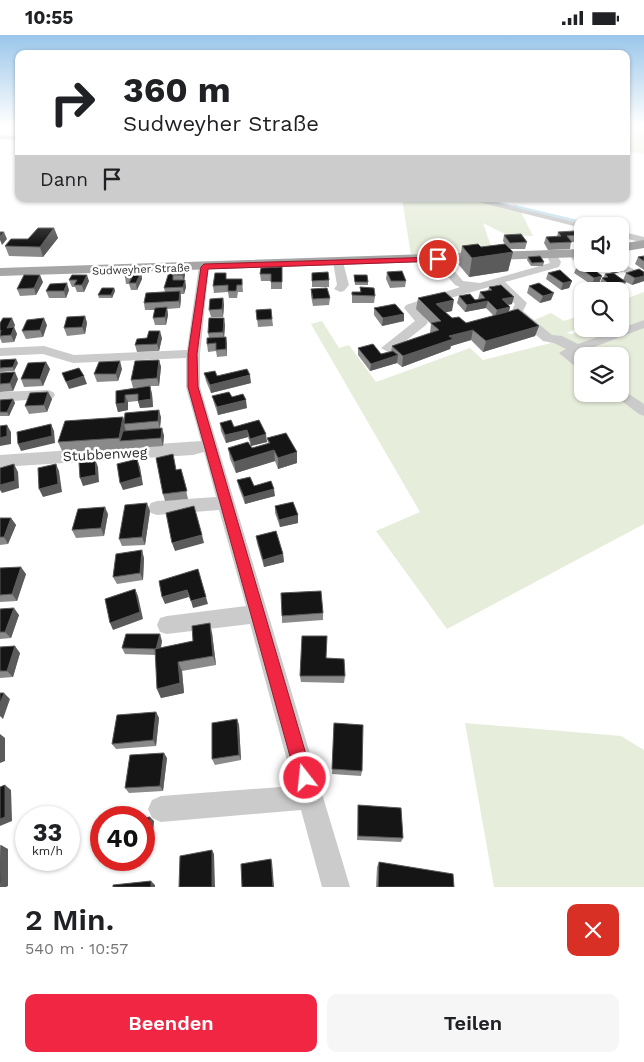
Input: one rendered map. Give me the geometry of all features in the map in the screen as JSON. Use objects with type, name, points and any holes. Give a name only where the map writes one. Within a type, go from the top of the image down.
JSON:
[{"type":"main road","points":[[629,246],[644,244]]},
{"type":"main road","name":"Sudweyher Straße","points":[[0,272],[552,256],[574,258]]},
{"type":"street","points":[[483,202],[574,223]]},
{"type":"street","points":[[629,236],[644,240]]},
{"type":"street","points":[[438,259],[459,283],[480,286],[555,265],[556,262],[552,256]]},
{"type":"street","points":[[338,262],[343,285],[340,289]]},
{"type":"street","points":[[204,267],[193,354],[193,387],[336,887]]},
{"type":"street","points":[[629,271],[633,273]]},
{"type":"street","points":[[497,281],[521,303],[517,313],[548,338],[557,339],[574,348]]},
{"type":"street","points":[[388,348],[422,322],[410,308],[424,301],[460,293],[470,286]]},
{"type":"street","points":[[582,347],[644,324]]},
{"type":"street","points":[[0,352],[44,350],[73,359],[193,354]]},
{"type":"street","points":[[574,350],[566,353],[574,359]]},
{"type":"street","points":[[0,397],[48,395]]},
{"type":"street","points":[[629,400],[644,411]]},
{"type":"street","name":"Stubbenweg","points":[[0,461],[193,449],[209,445]]},
{"type":"street","points":[[157,508],[225,503]]},
{"type":"street","points":[[167,625],[258,614]]},
{"type":"street","points":[[161,809],[310,797]]},
{"type":"green space","points":[[402,202],[477,202],[521,212],[533,236],[507,235],[483,223],[493,252],[411,255]]},
{"type":"green space","points":[[644,292],[644,524],[447,629],[376,531],[420,512],[311,324],[322,321],[339,348],[349,345],[376,382],[470,348],[483,360],[551,343],[532,321],[551,313],[564,321],[574,318],[574,330],[566,333],[574,333],[574,337],[629,337],[629,298]]},
{"type":"green space","points":[[465,723],[621,736],[644,750],[644,887],[494,887]]},
{"type":"building","points":[[38,228],[54,228],[40,247],[5,246],[11,239],[28,239]]},
{"type":"building","points":[[574,231],[574,235],[567,236],[572,242],[550,243],[546,237],[561,236],[558,232]]},
{"type":"building","points":[[521,234],[527,242],[510,243],[504,235]]},
{"type":"building","points":[[478,244],[481,247],[505,244],[513,252],[472,258],[462,246]]},
{"type":"building","points":[[540,256],[544,262],[532,263],[528,257]]},
{"type":"building","points":[[282,267],[282,282],[271,282],[271,274],[260,274],[261,268]]},
{"type":"building","points":[[184,268],[182,275],[173,275],[173,280],[185,280],[183,287],[164,288],[170,269]]},
{"type":"building","points":[[639,269],[644,272],[644,276],[635,278],[626,273]]},
{"type":"building","points":[[560,270],[572,281],[563,283],[548,273]]},
{"type":"building","points":[[402,271],[406,281],[391,281],[387,272]]},
{"type":"building","points":[[127,272],[141,272],[136,283],[129,283],[132,277],[125,277]]},
{"type":"building","points":[[328,272],[329,280],[312,281],[312,273]]},
{"type":"building","points":[[586,272],[597,272],[602,276],[594,278]]},
{"type":"building","points":[[215,273],[226,273],[226,279],[242,279],[242,285],[237,285],[236,291],[228,291],[228,285],[213,286]]},
{"type":"building","points":[[613,273],[626,282],[607,282],[602,278],[608,277],[605,274]]},
{"type":"building","points":[[24,275],[40,275],[34,288],[17,289]]},
{"type":"building","points":[[72,275],[87,275],[82,285],[74,285],[77,280],[69,280]]},
{"type":"building","points":[[354,275],[367,275],[368,282],[355,282]]},
{"type":"building","points":[[67,283],[64,291],[46,291],[50,284]]},
{"type":"building","points":[[539,283],[554,293],[543,296],[529,286]]},
{"type":"building","points":[[501,285],[514,297],[502,299],[510,307],[497,310],[488,301],[467,305],[459,296],[470,294],[475,300],[485,298],[480,292],[492,290],[489,287]]},
{"type":"building","points":[[360,287],[374,288],[375,296],[352,295],[352,292],[361,292]]},
{"type":"building","points":[[102,288],[114,288],[111,295],[98,295]]},
{"type":"building","points":[[327,288],[330,298],[313,299],[311,289]]},
{"type":"building","points":[[180,291],[179,301],[144,303],[146,293]]},
{"type":"building","points":[[445,292],[454,300],[436,304],[452,318],[459,317],[466,323],[518,309],[539,326],[486,341],[473,330],[449,336],[453,339],[403,356],[392,346],[439,330],[431,323],[441,321],[418,298]]},
{"type":"building","points":[[223,298],[222,309],[209,310],[210,299]]},
{"type":"building","points":[[395,304],[404,314],[383,318],[374,308]]},
{"type":"building","points":[[167,307],[165,317],[153,318],[155,308]]},
{"type":"building","points":[[271,309],[272,319],[257,320],[256,310]]},
{"type":"building","points":[[85,316],[82,327],[64,328],[67,317]]},
{"type":"building","points":[[3,318],[12,318],[7,328],[14,327],[11,335],[0,336],[0,323]]},
{"type":"building","points":[[44,318],[40,330],[22,331],[27,320]]},
{"type":"building","points":[[209,318],[224,318],[223,332],[208,333]]},
{"type":"building","points":[[149,331],[160,331],[157,344],[135,345],[137,339],[147,338]]},
{"type":"building","points":[[226,337],[226,349],[216,350],[216,343],[207,344],[207,338]]},
{"type":"building","points":[[373,344],[381,354],[393,351],[398,355],[371,364],[358,348]]},
{"type":"building","points":[[16,359],[13,367],[0,368],[0,360]]},
{"type":"building","points":[[159,360],[157,378],[131,380],[135,361]]},
{"type":"building","points":[[120,361],[116,374],[94,374],[99,362]]},
{"type":"building","points":[[46,362],[40,379],[21,379],[28,363]]},
{"type":"building","points":[[79,368],[84,376],[66,382],[62,373]]},
{"type":"building","points":[[247,369],[250,375],[210,385],[204,373],[215,371],[217,376]]},
{"type":"building","points":[[15,372],[10,383],[0,384],[0,373]]},
{"type":"building","points":[[150,386],[151,399],[138,401],[138,394],[125,395],[125,403],[116,404],[116,391]]},
{"type":"building","points":[[48,392],[44,405],[25,406],[30,393]]},
{"type":"building","points":[[229,392],[232,397],[243,394],[246,400],[217,407],[212,396]]},
{"type":"building","points":[[13,399],[7,412],[0,412],[0,400]]},
{"type":"building","points":[[159,410],[158,421],[124,424],[125,413]]},
{"type":"building","points":[[123,417],[119,438],[58,442],[65,421]]},
{"type":"building","points":[[231,420],[234,427],[259,420],[266,434],[250,439],[247,430],[225,435],[220,423]]},
{"type":"building","points":[[51,424],[52,436],[18,444],[17,432]]},
{"type":"building","points":[[7,425],[7,436],[0,438],[0,426]]},
{"type":"building","points":[[162,428],[161,438],[120,441],[123,431]]},
{"type":"building","points":[[286,433],[297,452],[278,458],[274,450],[234,462],[228,448],[248,442],[252,448],[270,443],[267,438]]},
{"type":"building","points":[[173,454],[176,470],[181,469],[187,491],[163,494],[156,458]]},
{"type":"building","points":[[95,459],[96,475],[80,478],[79,463]]},
{"type":"building","points":[[137,459],[141,477],[120,483],[117,464]]},
{"type":"building","points":[[14,464],[15,481],[0,485],[0,468]]},
{"type":"building","points":[[56,464],[58,484],[39,489],[38,468]]},
{"type":"building","points":[[250,477],[254,486],[271,481],[274,489],[244,497],[237,480]]},
{"type":"building","points":[[293,502],[298,515],[279,520],[275,506]]},
{"type":"building","points":[[147,503],[142,537],[119,539],[125,505]]},
{"type":"building","points":[[194,506],[202,535],[172,543],[166,513]]},
{"type":"building","points":[[105,507],[101,528],[72,530],[78,509]]},
{"type":"building","points":[[0,518],[11,518],[4,537],[0,537]]},
{"type":"building","points":[[276,531],[283,554],[263,560],[256,536]]},
{"type":"building","points":[[142,550],[140,573],[113,577],[116,554]]},
{"type":"building","points":[[21,567],[12,594],[0,595],[0,568]]},
{"type":"building","points":[[198,569],[206,597],[191,601],[187,590],[162,597],[159,581]]},
{"type":"building","points":[[135,589],[140,612],[110,623],[105,599]]},
{"type":"building","points":[[321,591],[323,613],[282,616],[281,593]]},
{"type":"building","points":[[14,608],[5,632],[0,632],[0,609]]},
{"type":"building","points":[[210,623],[213,656],[178,662],[180,683],[157,689],[155,649],[193,641],[192,626]]},
{"type":"building","points":[[126,634],[160,634],[156,649],[122,648]]},
{"type":"building","points":[[302,636],[327,636],[326,658],[344,659],[345,676],[300,676]]},
{"type":"building","points":[[15,646],[7,671],[0,671],[0,647]]},
{"type":"building","points":[[0,693],[4,693],[0,704]]},
{"type":"building","points":[[156,712],[153,740],[112,744],[117,715]]},
{"type":"building","points":[[237,719],[239,755],[212,759],[212,723]]},
{"type":"building","points":[[334,723],[363,725],[362,771],[332,769]]},
{"type":"building","points":[[164,753],[160,786],[125,788],[130,755]]},
{"type":"building","points":[[5,785],[5,817],[0,819],[0,787]]},
{"type":"building","points":[[358,805],[401,808],[403,838],[358,836]]},
{"type":"building","points":[[0,845],[1,883],[0,883]]},
{"type":"building","points":[[212,850],[212,887],[179,887],[180,856]]},
{"type":"building","points":[[271,859],[273,887],[242,887],[241,864]]},
{"type":"building","points":[[379,862],[453,874],[454,887],[378,887]]},
{"type":"building","points":[[151,881],[151,887],[113,887],[113,885]]},
{"type":"waterway","points":[[495,202],[519,208]]},
{"type":"waterway","points":[[514,206],[574,220]]},
{"type":"route","points":[[305,778],[193,387],[193,354],[204,267],[438,259]]}]
